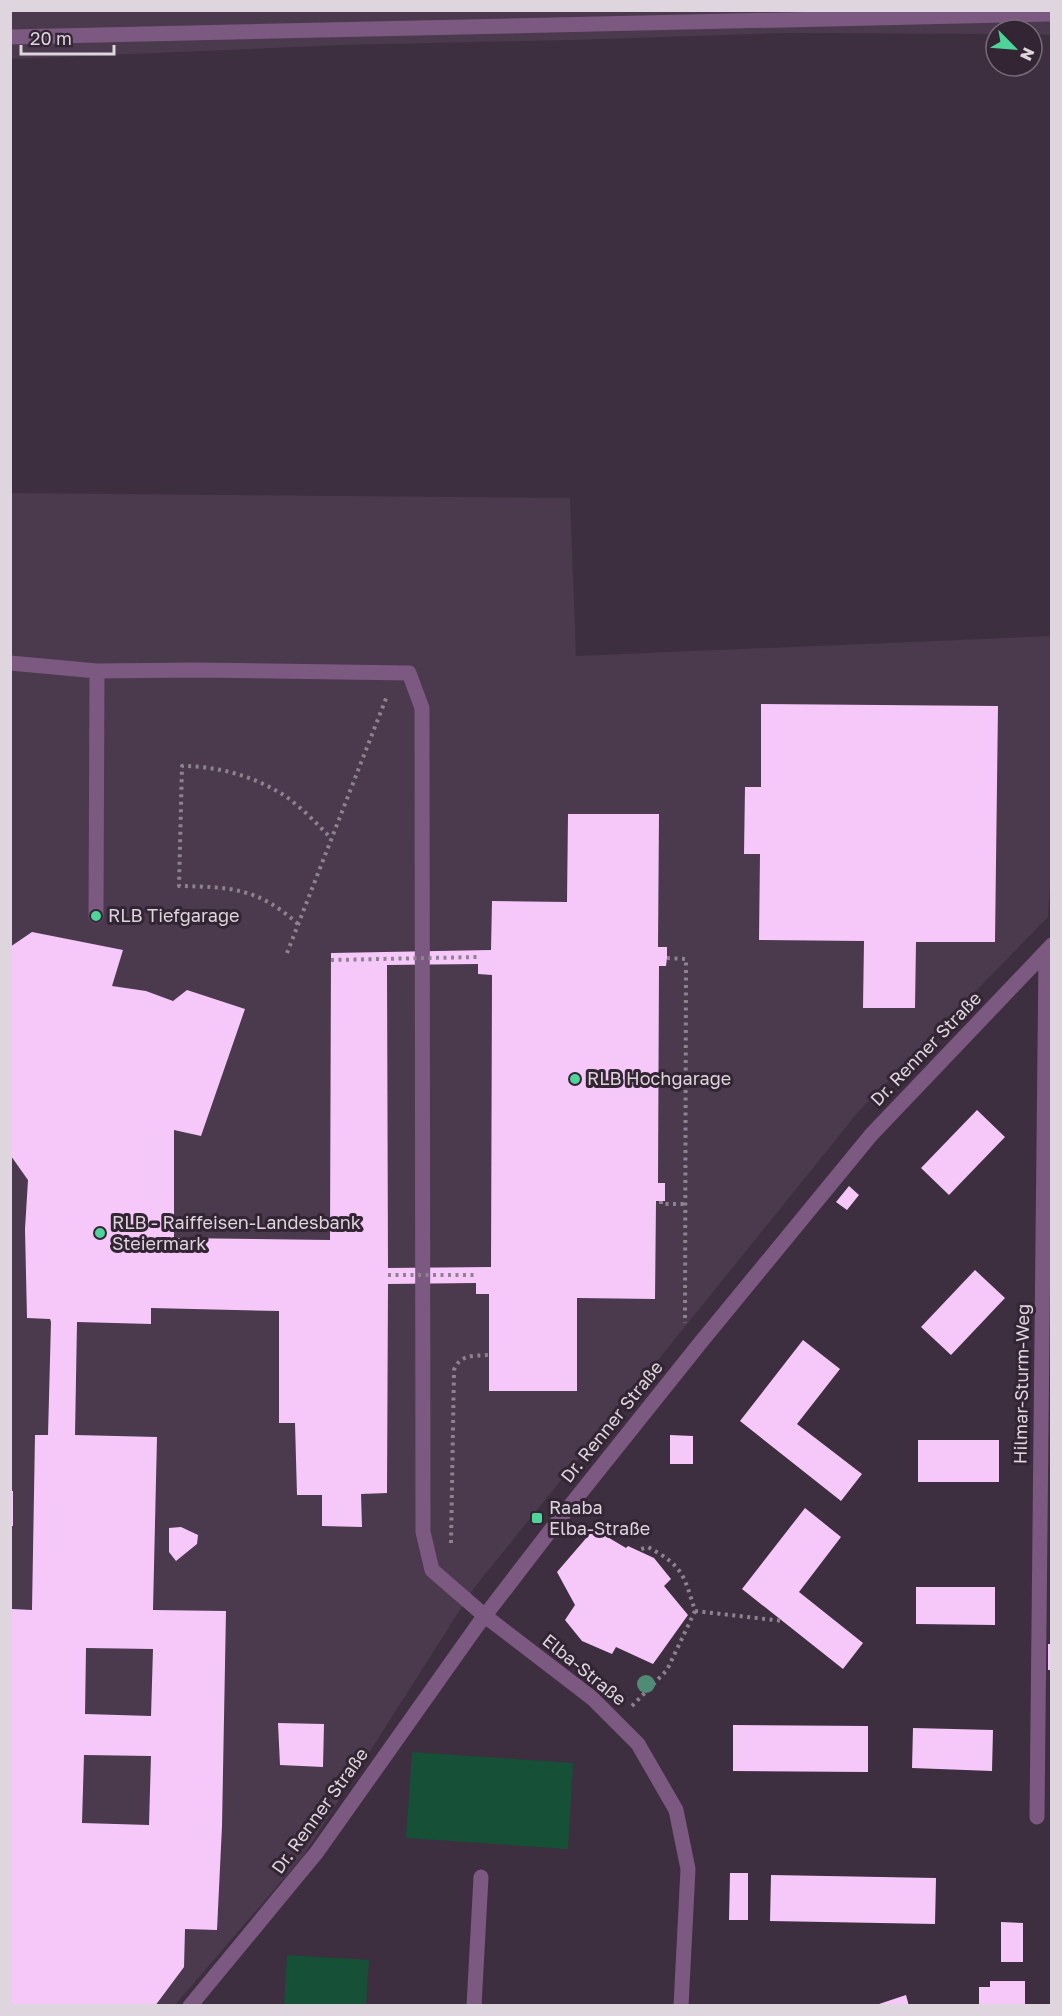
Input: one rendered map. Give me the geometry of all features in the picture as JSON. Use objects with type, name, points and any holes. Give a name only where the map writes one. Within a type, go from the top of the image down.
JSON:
[{"type":"street","points":[[10,37],[1052,14]]},
{"type":"street","points":[[10,663],[97,671],[396,673]]},
{"type":"street","points":[[96,916],[97,671]]},
{"type":"street","name":"Elba-Straße","points":[[396,673],[409,673],[422,708],[423,1532],[432,1570],[485,1616],[592,1698],[638,1743],[676,1810],[688,1869],[681,2006]]},
{"type":"street","name":"Dr. Renner Straße","points":[[190,2006],[317,1852],[485,1616],[685,1363],[871,1135],[1049,949]]},
{"type":"street","name":"Hilmar-Sturm-Weg","points":[[1037,1817],[1049,949]]},
{"type":"street","points":[[474,2006],[481,1877]]},
{"type":"path","points":[[287,953],[396,673]]},
{"type":"path","points":[[298,924],[282,909],[248,892],[225,887],[179,886],[182,766],[202,766],[234,773],[275,790],[306,813],[331,838]]},
{"type":"path","points":[[331,960],[478,957]]},
{"type":"path","points":[[667,958],[686,959],[685,1363]]},
{"type":"path","points":[[661,1201],[661,1204],[684,1204]]},
{"type":"path","points":[[388,1275],[476,1275]]},
{"type":"path","points":[[451,1586],[454,1370],[458,1362],[467,1357],[489,1355]]},
{"type":"path","points":[[630,1708],[667,1670],[695,1611],[683,1575],[664,1556],[648,1547],[638,1550]]},
{"type":"path","points":[[695,1611],[783,1621]]},
{"type":"shaded area","points":[[1051,10],[1052,35],[1044,35],[1044,18],[984,18],[984,34],[784,33],[342,45],[11,59],[10,11]]},
{"type":"shaded area","points":[[11,493],[570,498],[576,656],[1051,636],[1052,852],[1048,917],[859,1111],[474,1588],[304,1855],[175,2005],[11,2006]]},
{"type":"green space","points":[[412,1752],[573,1763],[568,1849],[406,1838]]},
{"type":"green space","points":[[287,1955],[369,1960],[366,2005],[284,2005]]},
{"type":"building","points":[[761,704],[998,706],[995,942],[916,942],[915,1008],[863,1008],[864,941],[759,940],[760,854],[744,854],[745,787],[761,787]]},
{"type":"building","points":[[568,814],[659,814],[658,947],[667,947],[667,958],[666,966],[659,966],[658,1183],[665,1183],[665,1201],[656,1201],[655,1299],[577,1298],[577,1391],[489,1391],[489,1294],[476,1294],[476,1283],[388,1284],[387,1493],[361,1494],[362,1527],[322,1526],[322,1495],[297,1495],[295,1423],[279,1423],[279,1311],[151,1308],[151,1324],[77,1322],[75,1435],[157,1437],[153,1610],[226,1611],[222,1826],[217,1930],[185,1929],[184,1967],[155,2006],[10,2006],[12,1609],[32,1610],[35,1435],[48,1435],[51,1322],[50,1319],[27,1318],[25,1229],[28,1180],[10,1151],[10,947],[32,932],[123,950],[112,986],[146,991],[173,1001],[187,990],[245,1009],[201,1136],[174,1130],[174,1238],[330,1240],[331,953],[491,950],[492,901],[567,902]],"holes":[[[478,964],[478,974],[492,975],[491,1267],[388,1268],[387,965]],[[86,1648],[153,1649],[151,1716],[85,1714]],[[84,1755],[151,1756],[149,1825],[82,1823]]]},
{"type":"building","points":[[977,1110],[1005,1137],[949,1195],[921,1168]]},
{"type":"building","points":[[849,1186],[859,1195],[847,1210],[836,1202]]},
{"type":"building","points":[[975,1270],[1005,1298],[951,1355],[921,1327]]},
{"type":"building","points":[[803,1340],[840,1369],[797,1424],[862,1474],[841,1501],[740,1421]]},
{"type":"building","points":[[670,1435],[693,1436],[693,1464],[670,1464]]},
{"type":"building","points":[[918,1440],[999,1440],[999,1482],[918,1482]]},
{"type":"building","points":[[10,1491],[13,1491],[13,1526],[10,1526]]},
{"type":"building","points":[[805,1508],[841,1537],[799,1592],[863,1643],[843,1669],[742,1589]]},
{"type":"building","points":[[181,1527],[198,1535],[197,1544],[176,1561],[169,1552],[169,1528]]},
{"type":"building","points":[[594,1529],[626,1548],[628,1546],[654,1558],[671,1579],[664,1586],[688,1615],[653,1664],[616,1647],[612,1654],[582,1641],[565,1620],[575,1605],[557,1572]]},
{"type":"building","points":[[916,1587],[995,1587],[995,1625],[916,1624]]},
{"type":"building","points":[[1048,1644],[1052,1644],[1052,1670],[1048,1670]]},
{"type":"building","points":[[278,1723],[324,1724],[323,1767],[280,1765]]},
{"type":"building","points":[[733,1725],[868,1726],[868,1772],[733,1771]]},
{"type":"building","points":[[913,1728],[993,1730],[992,1771],[912,1768]]},
{"type":"building","points":[[730,1873],[748,1873],[748,1920],[729,1920]]},
{"type":"building","points":[[771,1875],[936,1878],[935,1924],[770,1921]]},
{"type":"building","points":[[1001,1922],[1023,1923],[1023,1962],[1001,1962]]},
{"type":"building","points":[[990,1981],[1025,1981],[1025,2006],[979,2006],[979,1987],[990,1987]]},
{"type":"building","points":[[906,1995],[909,2006],[876,2006],[876,2005]]},
{"type":"place","name":"RLB Tiefgarage","points":[[96,916]]},
{"type":"place","name":"RLB Hochgarage","points":[[575,1079]]},
{"type":"place","name":"RLB - Raiffeisen-Landesbank Steiermark","points":[[100,1233]]},
{"type":"place","name":"Raaba Elba-Straße","points":[[537,1518]]}]
